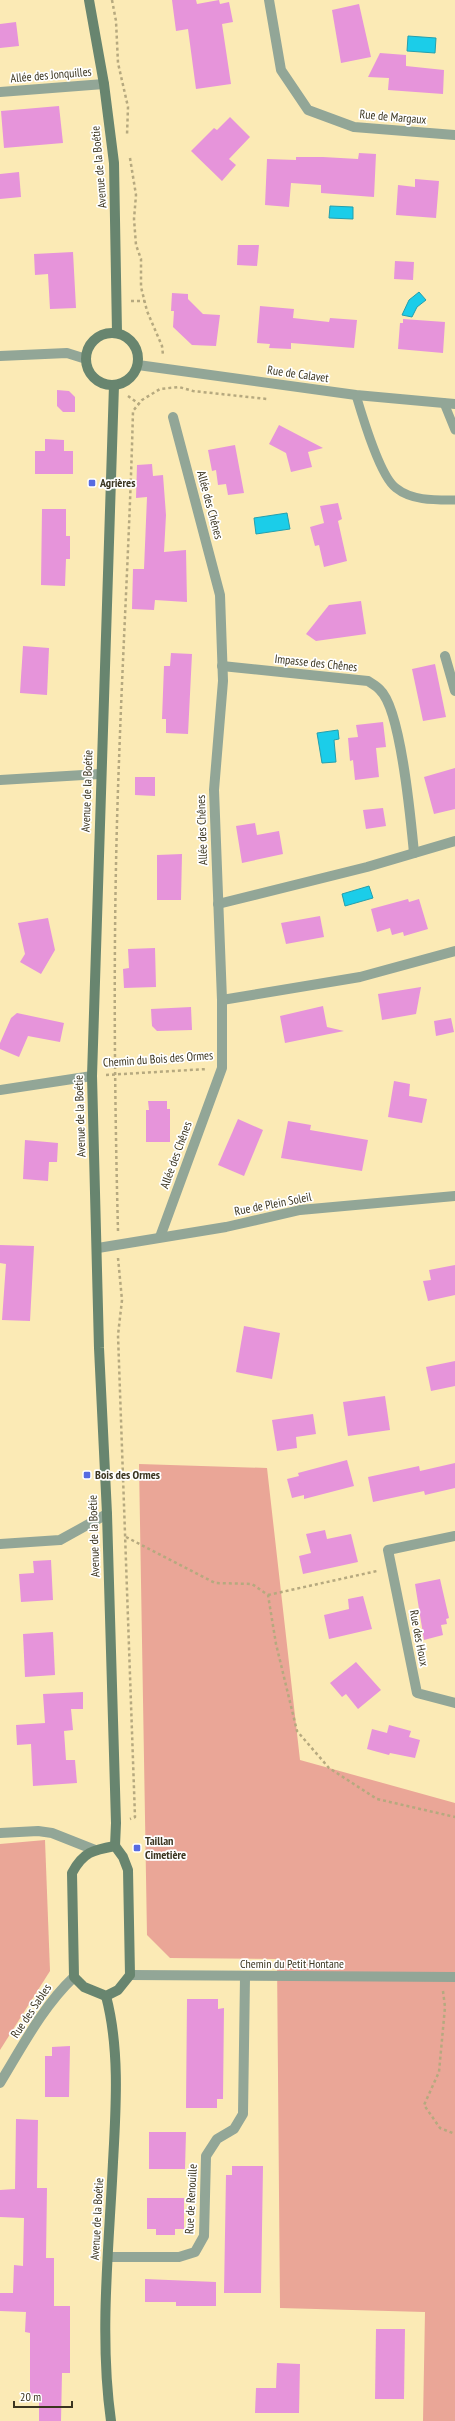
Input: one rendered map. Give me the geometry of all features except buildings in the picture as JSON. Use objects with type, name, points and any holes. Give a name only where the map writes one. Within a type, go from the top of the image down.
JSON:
[{"type":"main road","name":"Avenue de la Boétie","points":[[89,0],[104,84],[114,164],[117,333]]},
{"type":"main road","points":[[117,333],[125,336],[136,348],[138,365],[129,379],[114,385],[105,384],[91,375],[86,359],[90,344],[95,339],[102,334],[117,333]]},
{"type":"main road","name":"Avenue de la Boétie","points":[[114,385],[100,774],[92,1076],[98,1248],[99,1348],[107,1514],[116,1824],[115,1846]]},
{"type":"main road","points":[[115,1846],[123,1857],[128,1870],[130,1975],[118,1990],[106,1996],[84,1987],[74,1977],[72,1873],[79,1859],[95,1850],[115,1846]]},
{"type":"main road","name":"Avenue de la Boétie","points":[[106,1996],[112,2019],[116,2108],[108,2257],[106,2381],[111,2421]]},
{"type":"street","name":"Rue de Margaux","points":[[269,0],[281,70],[308,110],[354,127],[455,135]]},
{"type":"street","name":"Allée des Jonquilles","points":[[0,92],[104,84]]},
{"type":"street","points":[[0,356],[67,353],[86,359]]},
{"type":"street","name":"Rue de Calavet","points":[[138,365],[356,395],[455,404]]},
{"type":"street","name":"Allée des Chênes","points":[[160,1237],[222,1068],[222,1000],[214,790],[222,666],[220,595],[173,417]]},
{"type":"street","points":[[445,656],[455,691]]},
{"type":"street","name":"Impasse des Chênes","points":[[222,666],[368,681],[381,690],[389,705],[397,731],[407,786],[414,853]]},
{"type":"street","points":[[0,780],[100,774]]},
{"type":"street","points":[[218,904],[455,841]]},
{"type":"street","points":[[222,1000],[360,977],[455,951]]},
{"type":"street","name":"Chemin du Bois des Ormes","points":[[0,1090],[92,1076]]},
{"type":"street","name":"Rue de Plein Soleil","points":[[98,1248],[226,1227],[300,1210],[455,1196]]},
{"type":"street","points":[[0,1544],[60,1540],[107,1514]]},
{"type":"street","name":"Rue des Houx","points":[[455,1536],[388,1550],[416,1693],[455,1703]]},
{"type":"street","points":[[0,1833],[38,1831],[52,1833],[95,1850]]},
{"type":"street","name":"Chemin du Petit Hontane","points":[[130,1975],[455,1978]]},
{"type":"street","name":"Rue des Sables","points":[[0,2083],[38,2022],[63,1987],[74,1977]]},
{"type":"street","name":"Rue de Renouille","points":[[108,2257],[179,2257],[195,2252],[204,2236],[206,2156],[217,2139],[234,2129],[243,2114],[245,1977]]},
{"type":"lane","points":[[356,395],[377,458],[395,488],[426,500],[455,500]]},
{"type":"lane","points":[[444,403],[455,430]]},
{"type":"path","points":[[112,0],[116,21],[118,63],[128,107],[128,142]]},
{"type":"path","points":[[130,157],[136,195],[134,219],[136,245],[141,259],[141,287],[147,311],[162,346],[160,389]]},
{"type":"path","points":[[116,1824],[135,1817],[118,1336],[122,1300],[118,1244],[115,1075],[118,764],[134,411],[142,400],[160,389],[179,387],[193,391],[273,400]]},
{"type":"path","name":"Chemin du Bois des Ormes","points":[[92,1076],[222,1068]]},
{"type":"path","points":[[126,1537],[215,1583],[252,1584],[268,1595],[276,1644],[297,1731],[328,1768],[377,1799],[455,1817]]},
{"type":"path","points":[[268,1595],[392,1567]]},
{"type":"path","points":[[442,1977],[444,2007],[439,2072],[424,2105],[440,2128],[455,2134]]},
{"type":"shaded area","points":[[139,1464],[267,1468],[300,1760],[455,1803],[455,2421],[423,2421],[425,2312],[280,2308],[277,1959],[170,1958],[147,1935]]},
{"type":"shaded area","points":[[45,1840],[50,1971],[0,2050],[0,1844]]},
{"type":"water","points":[[408,36],[436,38],[435,53],[407,51]]},
{"type":"water","points":[[330,206],[353,207],[353,219],[329,218]]},
{"type":"water","points":[[419,292],[426,300],[417,307],[412,317],[402,315],[409,300]]},
{"type":"water","points":[[287,513],[290,529],[256,534],[254,518]]},
{"type":"water","points":[[338,730],[339,739],[334,740],[336,762],[322,763],[317,733]]},
{"type":"water","points":[[369,886],[373,898],[345,906],[342,894]]},
{"type":"place","name":"Agrières","points":[[92,483]]},
{"type":"place","name":"Bois des Ormes","points":[[87,1475]]},
{"type":"place","name":"Taillan Cimetière","points":[[137,1848]]}]
